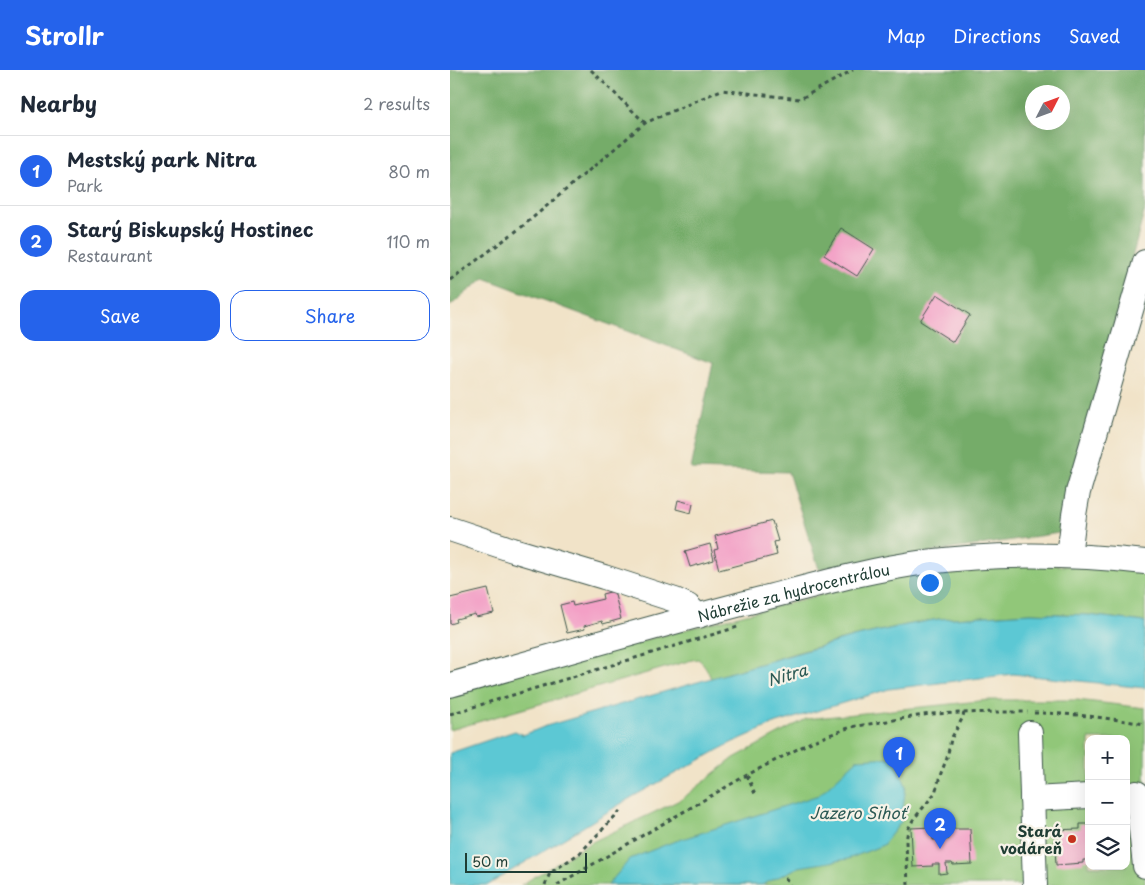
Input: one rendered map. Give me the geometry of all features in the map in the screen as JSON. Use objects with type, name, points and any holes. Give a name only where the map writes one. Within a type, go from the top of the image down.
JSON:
[{"type":"street","points":[[1069,556],[1078,492],[1145,262]]},
{"type":"street","points":[[450,529],[675,600],[688,606],[698,616]]},
{"type":"street","name":"Nábrežie za hydrocentrálou","points":[[450,685],[844,577],[917,564],[981,557],[1069,556],[1145,562]]},
{"type":"street","points":[[1030,733],[1035,885]]},
{"type":"street","points":[[1136,793],[1145,866]]},
{"type":"street","points":[[1032,800],[1085,796]]},
{"type":"path","points":[[591,70],[645,123]]},
{"type":"path","points":[[450,280],[523,226],[645,123],[721,90],[800,99],[853,70]]},
{"type":"path","points":[[450,714],[747,625]]},
{"type":"path","points":[[557,885],[747,775],[813,741],[852,727],[930,714],[996,712],[1059,713],[1145,724]]},
{"type":"path","points":[[908,885],[906,842],[908,829],[935,793],[947,758],[951,739],[964,713]]},
{"type":"path","points":[[747,775],[755,794]]},
{"type":"path","points":[[545,885],[550,873],[580,853],[620,811]]},
{"type":"path","points":[[785,878],[790,885]]},
{"type":"green space","points":[[450,70],[1145,70],[1145,209],[1059,533],[819,569],[788,472],[691,469],[713,363],[484,278],[450,306]]},
{"type":"green space","points":[[1007,563],[1145,570],[1145,622],[1088,615],[1030,613],[939,619],[853,637],[711,679],[706,668],[698,659],[692,660],[450,730],[450,694],[532,669],[910,572]]},
{"type":"green space","points":[[989,700],[1077,700],[1145,708],[1145,885],[521,885],[590,843],[682,799],[734,758],[806,719]]},
{"type":"water","name":"Nitra","points":[[1030,613],[1088,615],[1145,622],[1145,688],[1013,674],[889,689],[774,724],[731,743],[632,797],[488,885],[450,885],[450,753],[515,731],[523,735],[546,726],[853,637],[939,619]]},
{"type":"water","name":"Jazero Sihoť","points":[[894,757],[906,786],[901,822],[883,845],[848,859],[799,867],[762,885],[608,885],[630,859],[670,843],[819,795],[858,759]]},
{"type":"building","points":[[841,228],[874,249],[857,276],[824,255]]},
{"type":"building","points":[[937,294],[970,315],[953,342],[920,321]]},
{"type":"building","points":[[678,500],[693,504],[691,513],[676,509]]},
{"type":"building","points":[[772,521],[778,541],[774,542],[777,555],[719,570],[714,550],[718,549],[715,536]]},
{"type":"building","points":[[710,544],[714,560],[690,567],[685,551]]},
{"type":"building","points":[[488,589],[494,613],[476,617],[475,614],[456,619],[457,622],[450,624],[450,598]]},
{"type":"building","points":[[614,591],[621,619],[603,624],[602,621],[584,626],[585,629],[567,633],[560,605],[572,602],[573,606],[603,599],[602,594]]},
{"type":"building","name":"Stará vodáreň","points":[[1080,824],[1085,824],[1085,860],[1083,860],[1083,863],[1056,865],[1054,830],[1080,829]]},
{"type":"building","points":[[932,827],[933,840],[949,839],[949,829],[970,829],[972,864],[953,865],[952,863],[946,863],[947,873],[939,874],[939,864],[913,867],[911,828]]},
{"type":"place","name":"Mestský park Nitra","points":[[899,778]]},
{"type":"place","name":"Stará vodáreň","points":[[1072,839]]},
{"type":"place","name":"Starý Biskupský Hostinec","points":[[940,849]]}]
